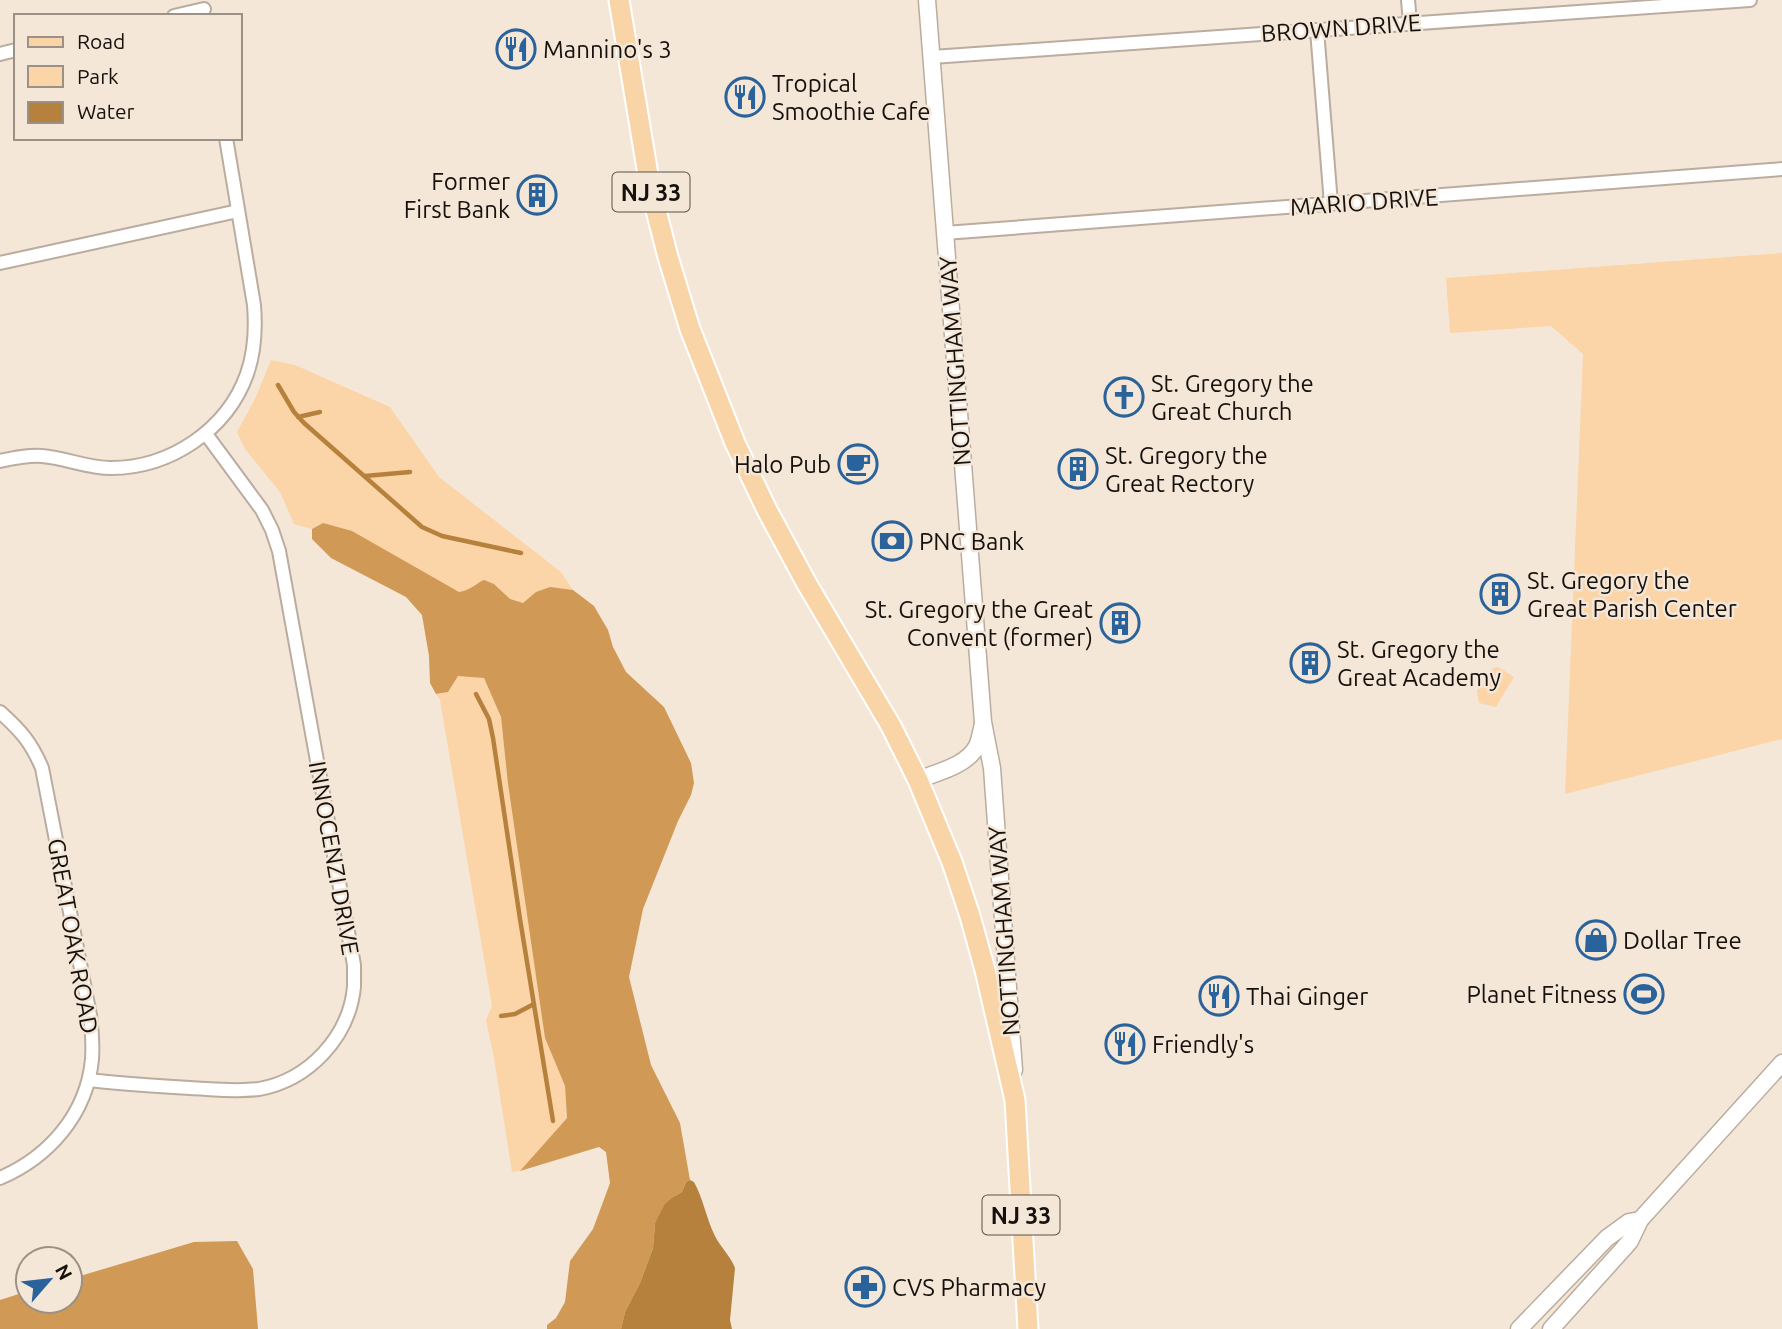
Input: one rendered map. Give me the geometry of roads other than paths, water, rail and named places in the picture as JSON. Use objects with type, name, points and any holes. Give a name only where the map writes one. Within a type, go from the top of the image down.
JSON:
[{"type":"main road","name":"NJ 33","points":[[619,0],[650,187],[690,329],[735,443],[767,510],[807,584],[891,726],[918,780],[952,862],[970,916],[1015,1100],[1028,1329]]},
{"type":"street","name":"NOTTINGHAM WAY","points":[[928,0],[984,722],[992,768],[1015,1100]]},
{"type":"street","points":[[1408,0],[1410,23]]},
{"type":"street","name":"BROWN DRIVE","points":[[932,57],[1750,0]]},
{"type":"street","points":[[182,14],[204,8]]},
{"type":"street","points":[[1317,30],[1331,204]]},
{"type":"street","points":[[0,461],[41,456],[85,466],[132,467],[175,454],[194,443],[222,417],[247,374],[256,326],[226,140]]},
{"type":"street","name":"MARIO DRIVE","points":[[945,233],[1782,169]]},
{"type":"street","points":[[0,263],[238,211]]},
{"type":"street","name":"INNOCENZI DRIVE","points":[[89,1080],[131,1085],[241,1090],[278,1084],[316,1061],[331,1045],[346,1018],[354,987],[354,965],[279,551],[262,510],[206,433]]},
{"type":"street","name":"GREAT OAK ROAD","points":[[0,712],[26,736],[42,768],[90,1016],[92,1049],[89,1080],[80,1105],[69,1124],[37,1158],[0,1178]]},
{"type":"street","name":"NOTTINGHAM WAY","points":[[918,780],[968,757],[976,747],[984,722]]},
{"type":"street","points":[[1551,1329],[1630,1241],[1640,1220],[1782,1063]]},
{"type":"street","points":[[1519,1329],[1607,1238],[1629,1222],[1640,1220]]},
{"type":"water","points":[[690,1180],[697,1188],[714,1234],[735,1268],[730,1320],[732,1329],[621,1329],[625,1312],[640,1283],[653,1248],[655,1223],[665,1204],[682,1192],[686,1182]]},
{"type":"waterway","points":[[278,385],[304,423],[422,527],[442,536],[521,553]]},
{"type":"waterway","points":[[298,417],[320,412]]},
{"type":"waterway","points":[[365,476],[410,472]]},
{"type":"waterway","points":[[476,694],[489,719],[493,738],[553,1121]]},
{"type":"waterway","points":[[501,1016],[515,1014],[534,1004]]},
{"type":"place","name":"Mannino's 3","points":[[516,49]]},
{"type":"place","name":"Tropical Smoothie Cafe","points":[[745,97]]},
{"type":"place","name":"Former First Bank","points":[[537,195]]},
{"type":"place","name":"St. Gregory the Great Church","points":[[1124,397]]},
{"type":"place","name":"Halo Pub","points":[[858,464]]},
{"type":"place","name":"St. Gregory the Great Rectory","points":[[1078,469]]},
{"type":"place","name":"PNC Bank","points":[[892,541]]},
{"type":"place","name":"St. Gregory the Great Parish Center","points":[[1500,594]]},
{"type":"place","name":"St. Gregory the Great Convent (former)","points":[[1120,623]]},
{"type":"place","name":"St. Gregory the Great Academy","points":[[1310,663]]},
{"type":"place","name":"Dollar Tree","points":[[1596,940]]},
{"type":"place","name":"Planet Fitness","points":[[1644,994]]},
{"type":"place","name":"Thai Ginger","points":[[1219,996]]},
{"type":"place","name":"Friendly's","points":[[1125,1044]]},
{"type":"place","name":"CVS Pharmacy","points":[[865,1287]]}]
